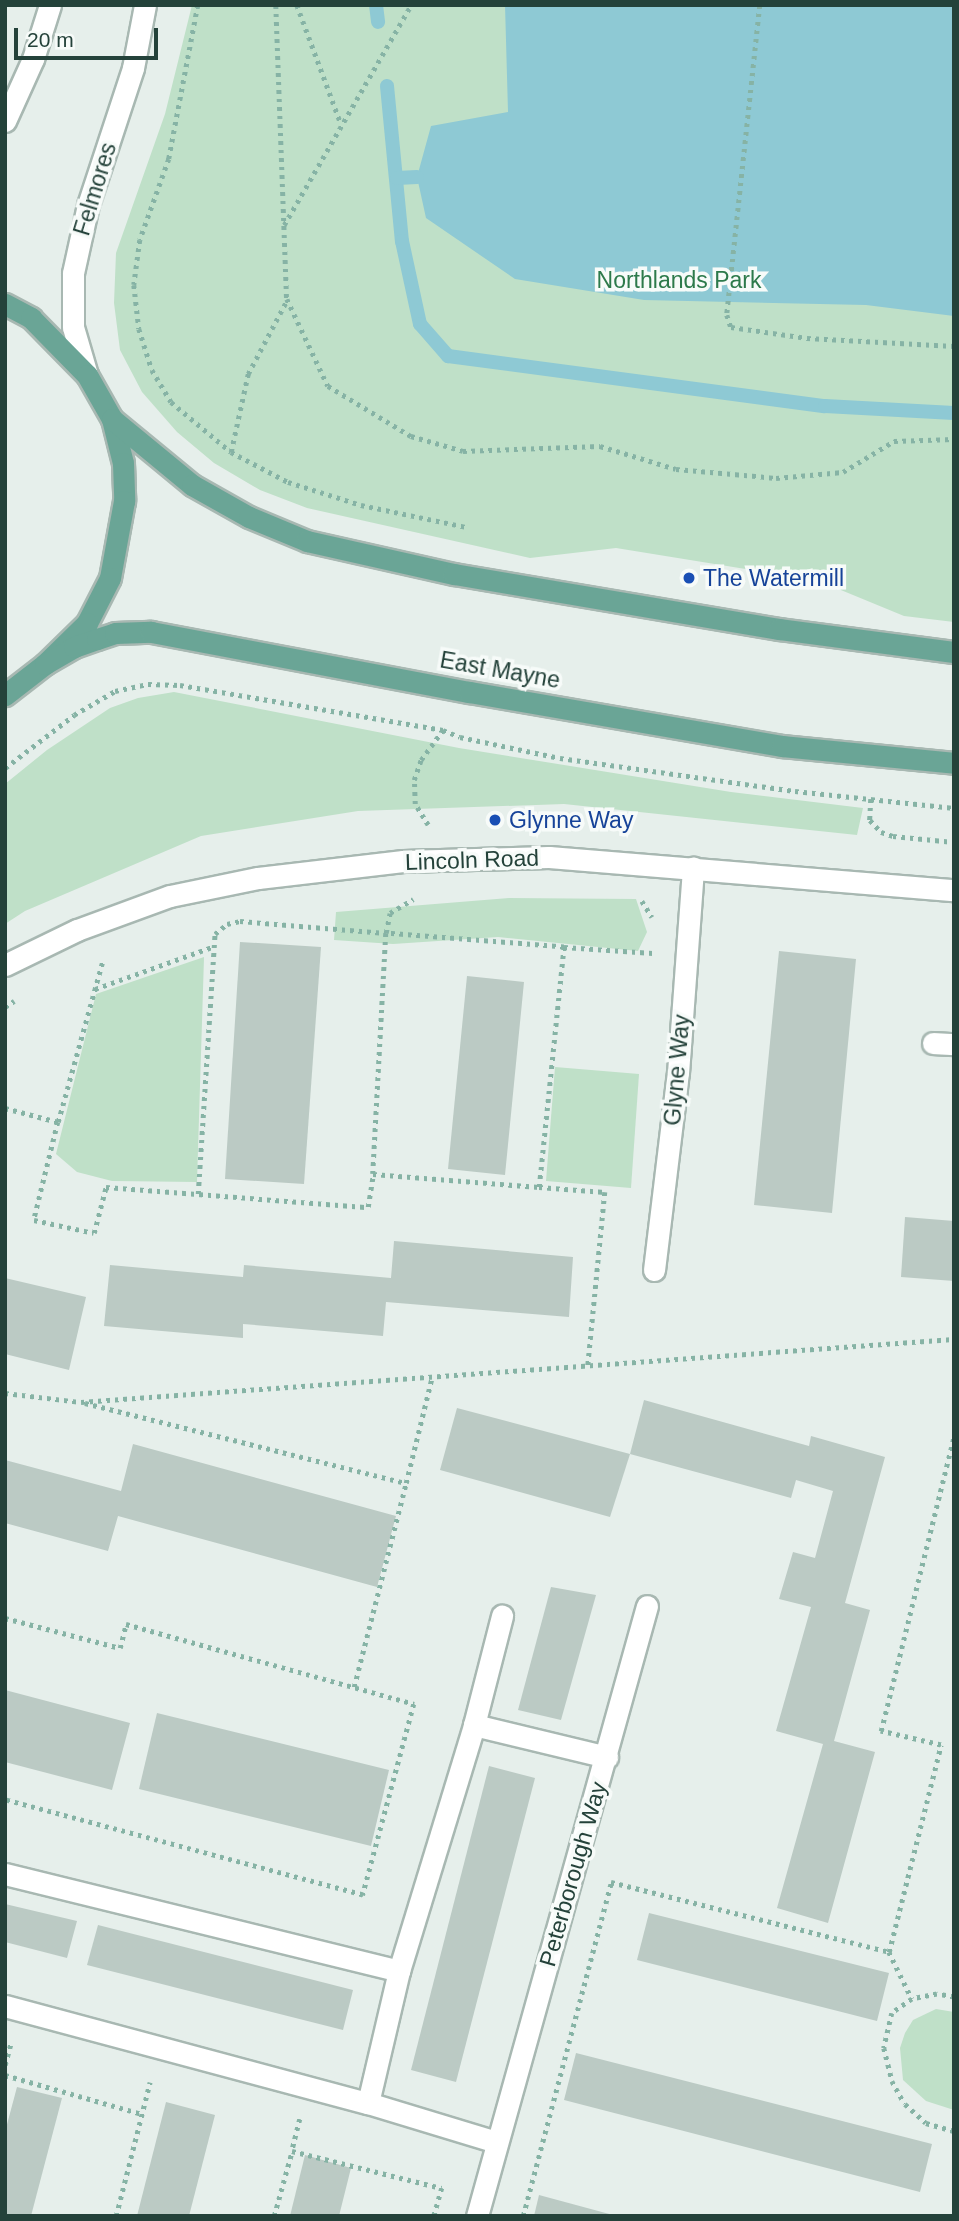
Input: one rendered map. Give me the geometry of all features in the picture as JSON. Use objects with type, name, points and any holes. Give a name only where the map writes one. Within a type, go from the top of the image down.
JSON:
[{"type":"main road","points":[[5,304],[31,318],[87,375],[112,419],[123,463],[124,501],[110,578],[87,623],[45,664],[5,695]]},
{"type":"main road","points":[[112,419],[192,485],[249,517],[307,541],[454,574],[779,629],[954,652]]},
{"type":"main road","name":"East Mayne","points":[[45,664],[74,647],[106,636],[151,632],[469,692],[782,746],[954,763]]},
{"type":"street","points":[[5,121],[33,59],[50,5]]},
{"type":"street","name":"Felmores","points":[[87,375],[73,327],[73,273],[88,205],[134,68],[145,5]]},
{"type":"street","name":"Lincoln Road","points":[[5,965],[77,930],[170,896],[258,878],[403,861],[549,857],[954,890]]},
{"type":"street","name":"Glyne Way","points":[[653,1270],[678,1073],[693,868]]},
{"type":"street","name":"Peterborough Way","points":[[477,2216],[647,1606]]},
{"type":"street","points":[[368,2103],[399,1971],[474,1725],[502,1616]]},
{"type":"street","points":[[474,1725],[607,1757]]},
{"type":"street","points":[[5,1874],[399,1971]]},
{"type":"street","points":[[5,2006],[368,2103],[496,2141]]},
{"type":"path","points":[[198,5],[169,159],[140,240],[134,285],[139,329],[152,370],[171,402],[231,452],[288,482],[361,505],[466,527]]},
{"type":"path","points":[[276,5],[287,299],[328,386],[411,436],[463,451],[600,446],[677,469],[776,478],[843,472],[894,441],[954,439]]},
{"type":"path","points":[[297,5],[342,125]]},
{"type":"path","points":[[284,226],[411,5]]},
{"type":"path","points":[[760,5],[727,315],[731,327],[794,336],[954,346]]},
{"type":"path","points":[[231,452],[248,374],[287,299]]},
{"type":"path","points":[[5,768],[74,715],[115,691],[148,684],[180,685],[443,730],[460,737],[560,758],[954,808]]},
{"type":"path","points":[[429,827],[415,804],[414,780],[421,760],[443,730]]},
{"type":"path","points":[[871,799],[870,820],[881,832],[893,836],[954,842]]},
{"type":"path","points":[[637,896],[647,906],[654,920]]},
{"type":"path","points":[[93,960],[105,955],[58,1122],[34,1220],[94,1233],[106,1187],[368,1207],[373,1174],[390,913],[409,899],[422,898]]},
{"type":"path","points":[[198,1194],[215,934],[227,924],[240,921],[653,954],[654,946]]},
{"type":"path","points":[[95,989],[215,946]]},
{"type":"path","points":[[539,1187],[564,947]]},
{"type":"path","points":[[5,1007],[16,1000]]},
{"type":"path","points":[[5,1108],[58,1122]]},
{"type":"path","points":[[373,1174],[604,1192],[588,1365]]},
{"type":"path","points":[[81,1402],[954,1339]]},
{"type":"path","points":[[354,1687],[432,1377]]},
{"type":"path","points":[[5,1393],[81,1402],[407,1483]]},
{"type":"path","points":[[912,1999],[889,1952],[941,1745],[881,1731],[954,1435]]},
{"type":"path","points":[[5,1618],[120,1648],[126,1624],[414,1704],[363,1895],[5,1800]]},
{"type":"path","points":[[523,2216],[611,1882],[889,1952]]},
{"type":"path","points":[[954,1997],[937,1994],[912,1999],[892,2013],[884,2048],[892,2081],[905,2104],[926,2123],[954,2131]]},
{"type":"path","points":[[5,2038],[12,2039],[5,2066]]},
{"type":"path","points":[[5,2075],[142,2114]]},
{"type":"path","points":[[116,2216],[150,2082],[163,2085]]},
{"type":"path","points":[[274,2216],[300,2118],[288,2115]]},
{"type":"path","points":[[292,2151],[442,2188],[435,2216]]},
{"type":"green space","name":"Northlands Park","points":[[192,5],[954,5],[954,622],[904,616],[819,581],[616,548],[530,558],[307,508],[260,490],[214,463],[177,432],[142,392],[120,350],[114,303],[116,253],[165,114]]},
{"type":"green space","points":[[174,692],[459,748],[731,792],[863,808],[857,835],[564,804],[358,811],[201,836],[25,911],[5,924],[5,784],[47,750],[110,708],[138,698]]},
{"type":"green space","points":[[509,898],[636,899],[647,932],[638,951],[498,937],[393,944],[334,940],[336,912]]},
{"type":"green space","points":[[204,957],[197,1182],[112,1181],[77,1172],[56,1154],[96,994]]},
{"type":"green space","points":[[555,1067],[639,1074],[631,1188],[546,1181]]},
{"type":"green space","points":[[936,2009],[954,2012],[954,2110],[926,2101],[903,2080],[900,2048],[905,2033],[913,2020]]},
{"type":"water","points":[[505,5],[954,5],[954,316],[866,305],[644,300],[515,279],[426,218],[417,177],[431,126],[508,112]]},
{"type":"building","points":[[240,942],[321,947],[304,1184],[225,1179]]},
{"type":"building","points":[[779,951],[856,959],[832,1213],[754,1205]]},
{"type":"building","points":[[467,976],[524,982],[505,1175],[448,1169]]},
{"type":"building","points":[[905,1217],[954,1221],[954,1281],[901,1277]]},
{"type":"building","points":[[394,1241],[573,1257],[569,1317],[386,1302],[383,1336],[243,1324],[243,1338],[104,1326],[110,1265],[243,1277],[244,1265],[391,1278]]},
{"type":"building","points":[[5,1278],[86,1297],[69,1370],[5,1354]]},
{"type":"building","points":[[644,1400],[809,1446],[811,1436],[885,1457],[845,1603],[870,1610],[834,1741],[875,1752],[828,1923],[777,1908],[823,1744],[776,1731],[811,1607],[779,1599],[793,1552],[815,1558],[833,1491],[796,1480],[791,1498],[630,1454]]},
{"type":"building","points":[[457,1408],[630,1454],[610,1517],[440,1470]]},
{"type":"building","points":[[133,1444],[396,1516],[377,1587],[118,1516],[108,1551],[5,1523],[5,1460],[121,1491]]},
{"type":"building","points":[[551,1587],[596,1595],[561,1720],[518,1710]]},
{"type":"building","points":[[5,1690],[130,1723],[112,1790],[5,1762]]},
{"type":"building","points":[[157,1713],[389,1770],[371,1846],[139,1789]]},
{"type":"building","points":[[489,1766],[535,1778],[456,2082],[411,2070]]},
{"type":"building","points":[[5,1904],[77,1921],[67,1958],[5,1942]]},
{"type":"building","points":[[649,1913],[889,1973],[877,2021],[637,1960]]},
{"type":"building","points":[[98,1925],[353,1990],[343,2030],[87,1965]]},
{"type":"building","points":[[576,2053],[932,2144],[920,2192],[564,2100]]},
{"type":"building","points":[[17,2087],[62,2098],[31,2216],[5,2216],[5,2132]]},
{"type":"building","points":[[166,2102],[215,2115],[189,2216],[137,2216]]},
{"type":"building","points":[[305,2155],[351,2168],[339,2216],[290,2216]]},
{"type":"building","points":[[539,2195],[613,2215],[613,2216],[534,2216]]},
{"type":"waterway","points":[[376,5],[378,22]]},
{"type":"waterway","points":[[387,86],[402,241],[420,324],[448,356],[825,406],[954,413]]},
{"type":"waterway","points":[[397,178],[417,177]]},
{"type":"place","name":"The Watermill","points":[[689,578]]},
{"type":"place","name":"Glynne Way","points":[[495,820]]}]
